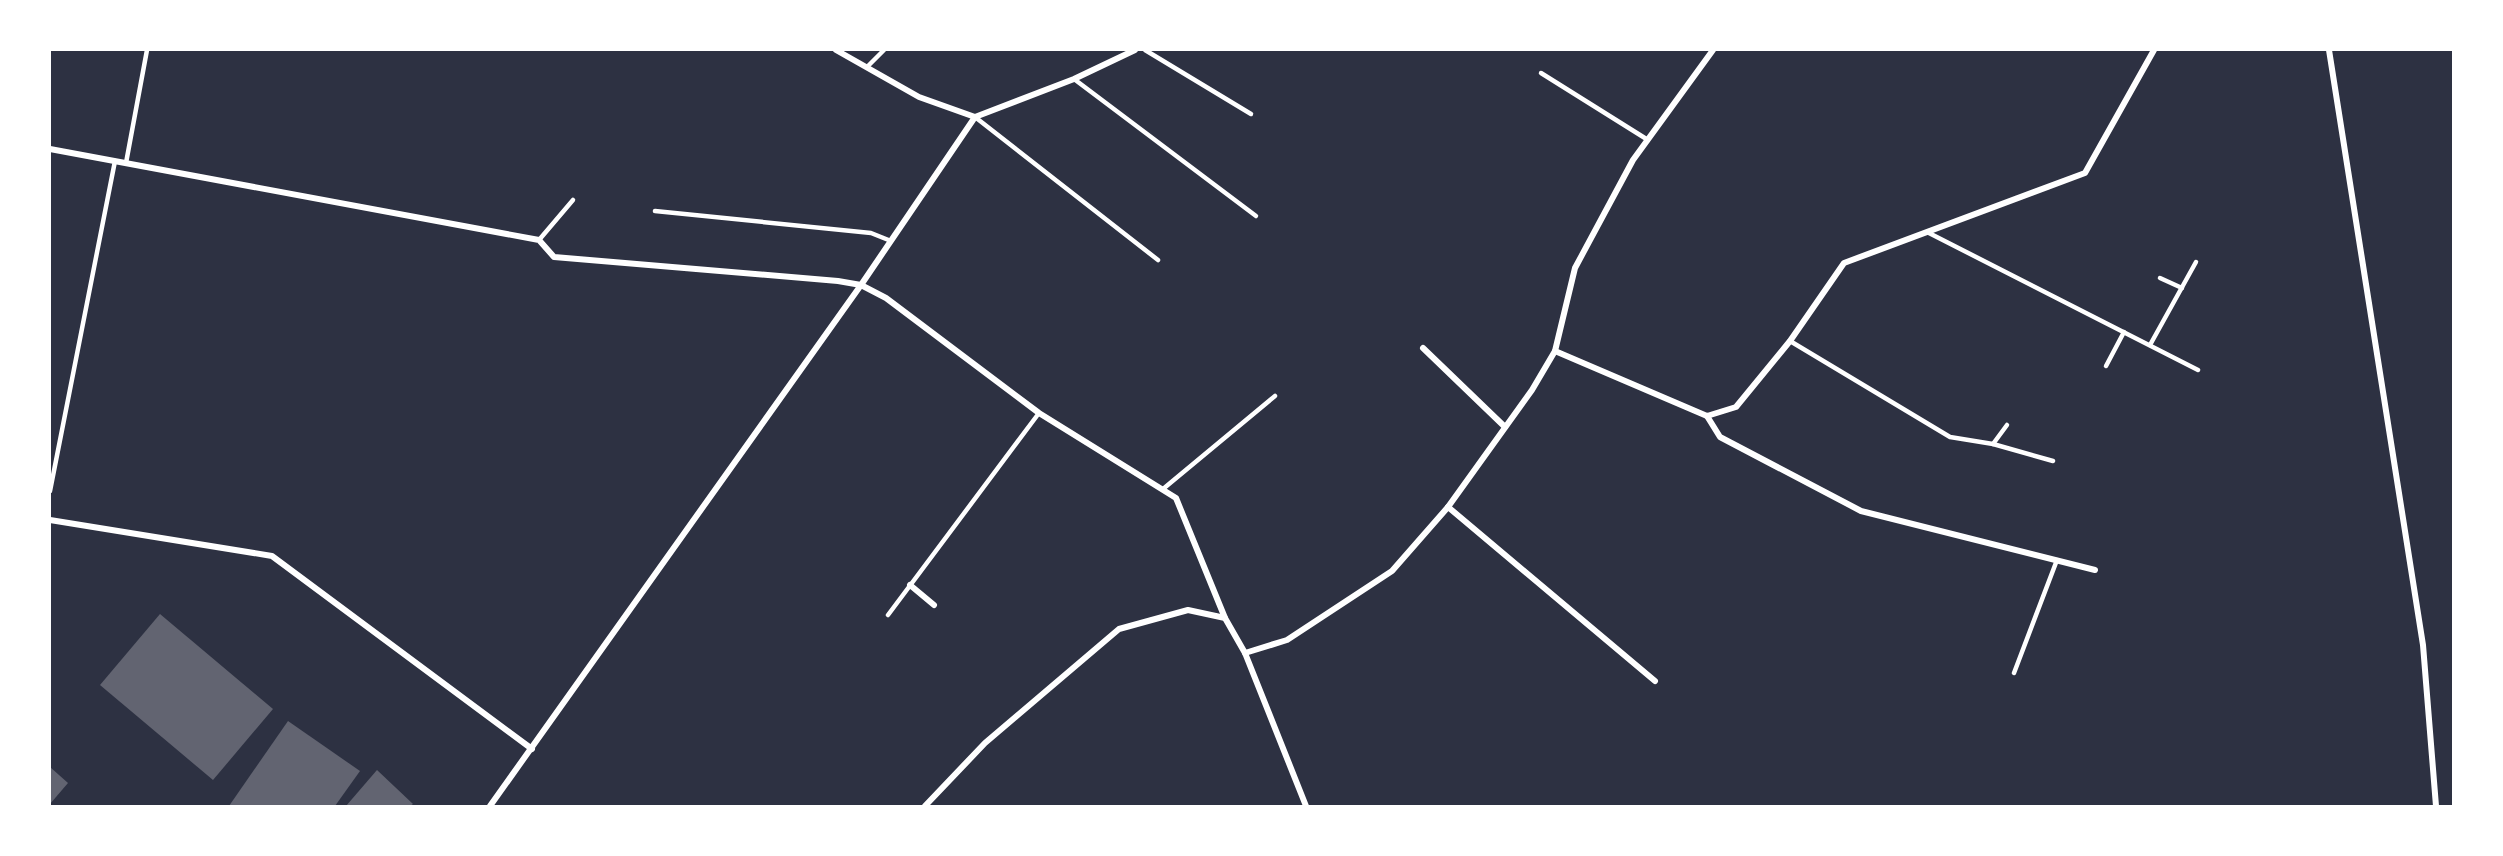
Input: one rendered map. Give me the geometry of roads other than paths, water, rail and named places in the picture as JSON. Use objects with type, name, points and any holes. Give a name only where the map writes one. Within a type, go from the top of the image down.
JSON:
[{"type":"street","points":[[836,50],[868,66],[919,97],[975,117]]},
{"type":"street","points":[[490,807],[861,285],[975,117],[1074,79],[1135,50]]},
{"type":"street","points":[[1245,653],[1287,640],[1392,571],[1448,507],[1532,390],[1555,351],[1575,267],[1633,160],[1713,50]]},
{"type":"street","points":[[1707,416],[1736,407],[1790,341],[1844,263],[2085,173],[2154,50]]},
{"type":"street","points":[[2329,50],[2423,645],[2436,807]]},
{"type":"street","points":[[50,148],[539,240],[554,257],[838,281],[861,285],[886,298],[1039,413],[1176,498],[1225,618],[1245,653],[1306,807]]},
{"type":"street","points":[[1423,348],[1505,427]]},
{"type":"street","points":[[1555,351],[1707,416],[1720,437],[1861,511],[2096,570]]},
{"type":"street","points":[[1448,507],[1655,681]]},
{"type":"street","points":[[50,520],[272,556],[532,748]]},
{"type":"street","points":[[910,585],[934,604]]},
{"type":"street","points":[[925,807],[986,743],[1119,629],[1188,610],[1225,618]]},
{"type":"lane","points":[[126,163],[147,50]]},
{"type":"lane","points":[[868,66],[884,50]]},
{"type":"lane","points":[[1145,50],[1251,114]]},
{"type":"lane","points":[[1541,73],[1648,140]]},
{"type":"lane","points":[[1074,79],[1256,216]]},
{"type":"lane","points":[[975,117],[1158,260]]},
{"type":"lane","points":[[50,491],[115,161]]},
{"type":"lane","points":[[539,240],[573,200]]},
{"type":"lane","points":[[655,211],[871,233],[891,242]]},
{"type":"lane","points":[[1927,232],[2199,370]]},
{"type":"lane","points":[[2150,345],[2196,262]]},
{"type":"lane","points":[[2160,278],[2181,288]]},
{"type":"lane","points":[[2106,366],[2124,332]]},
{"type":"lane","points":[[1790,341],[1950,437],[1993,444],[2054,461]]},
{"type":"lane","points":[[1163,489],[1275,396]]},
{"type":"lane","points":[[888,615],[1039,413]]},
{"type":"lane","points":[[1993,444],[2007,425]]},
{"type":"lane","points":[[2014,673],[2057,560]]}]
